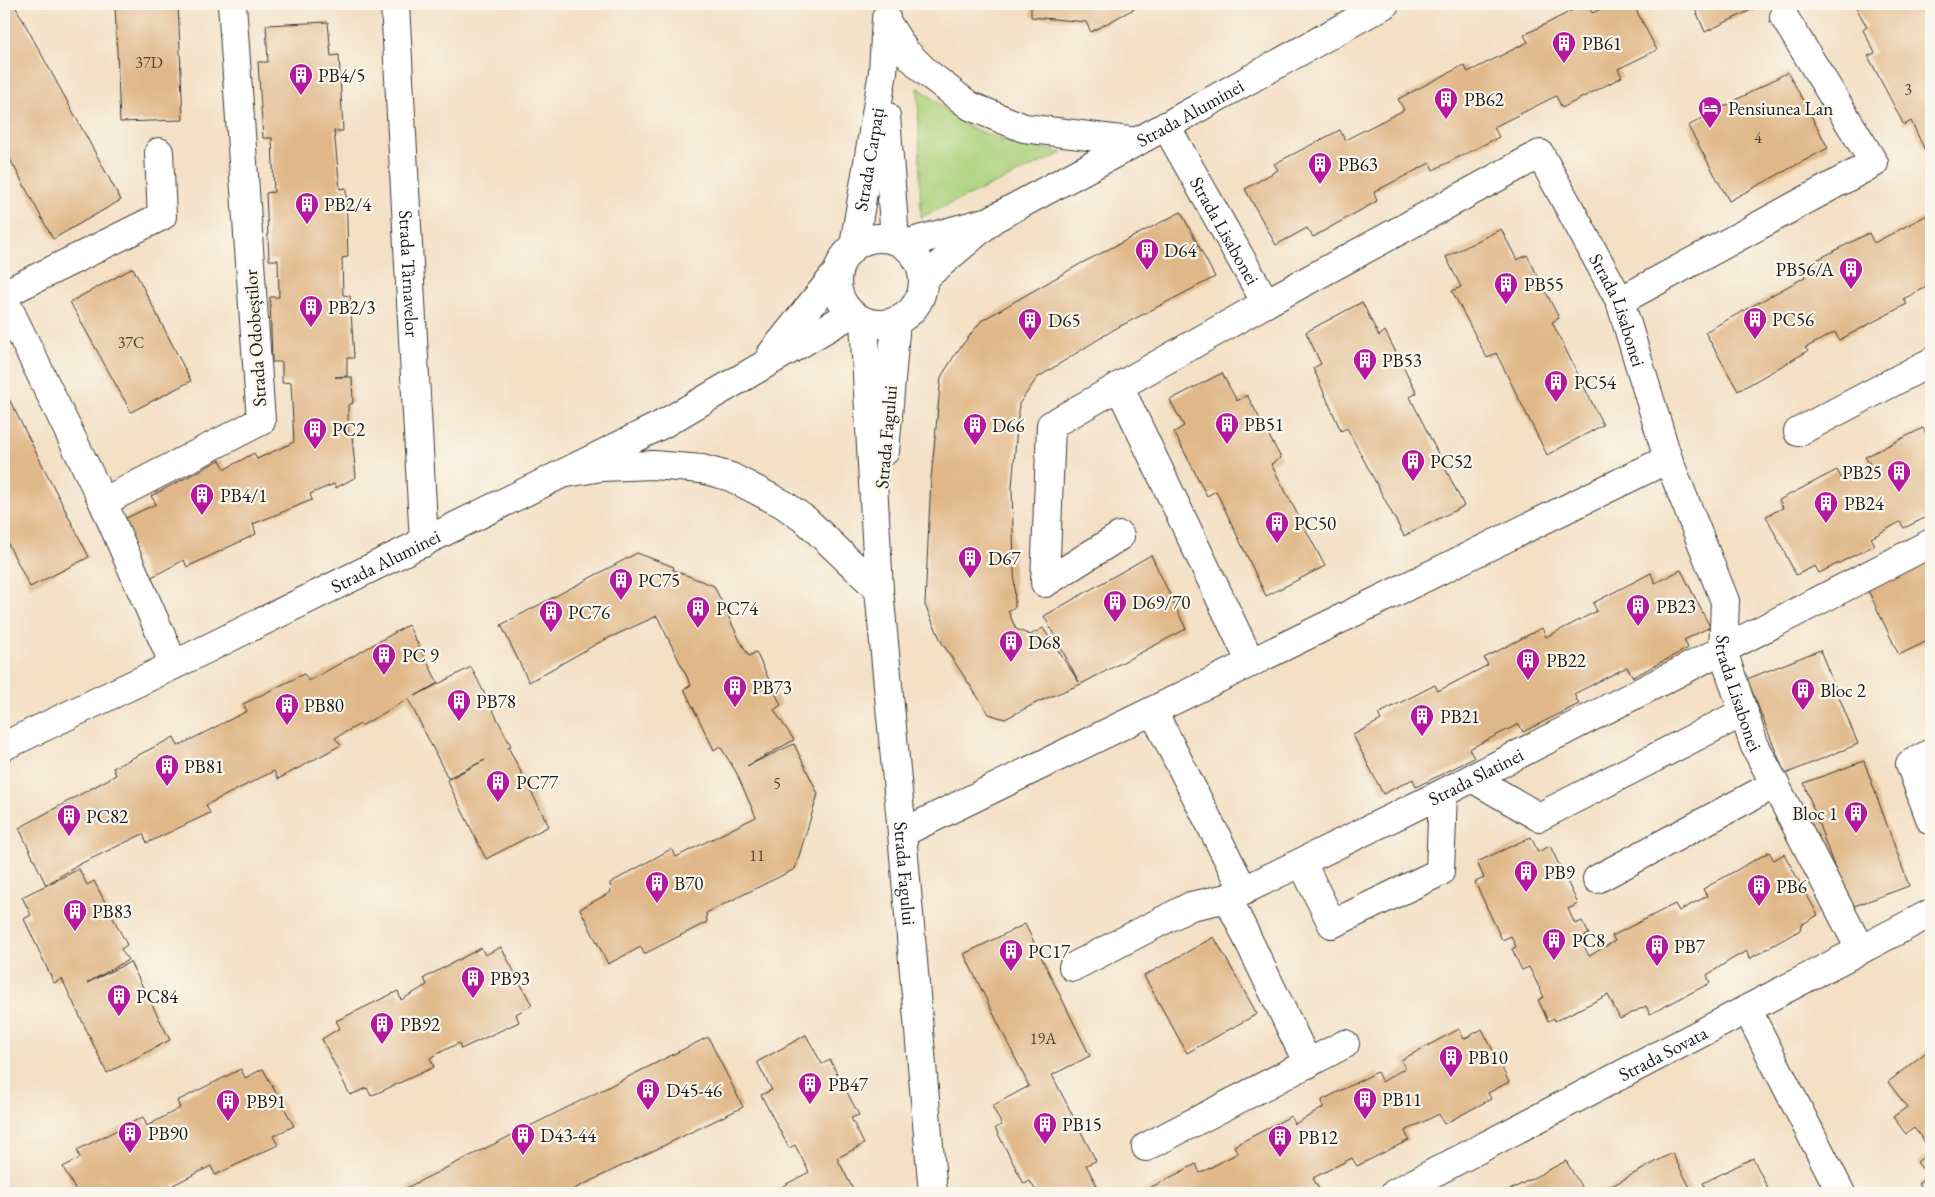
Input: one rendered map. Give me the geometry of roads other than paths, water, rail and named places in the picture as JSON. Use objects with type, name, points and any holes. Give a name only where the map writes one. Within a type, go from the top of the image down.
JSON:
[{"type":"street","name":"Strada Odobeștilor","points":[[103,502],[261,421],[232,4]]},
{"type":"street","name":"Strada Târnavelor","points":[[395,4],[424,543]]},
{"type":"street","name":"Strada Aluminei","points":[[923,279],[993,219],[1137,142],[1385,4]]},
{"type":"street","points":[[886,12],[905,51],[926,72],[970,106],[1024,128],[1137,142]]},
{"type":"street","name":"Strada Carpați","points":[[854,246],[883,72],[886,12]]},
{"type":"street","points":[[1620,301],[1874,163],[1784,17]]},
{"type":"street","name":"Strada Carpați","points":[[883,72],[900,242]]},
{"type":"street","name":"Strada Lisabonei","points":[[1166,126],[1266,303],[1540,154],[1620,301],[1668,459],[1726,601],[1723,651],[1754,744],[1860,949]]},
{"type":"street","points":[[4,294],[162,216],[159,152]]},
{"type":"street","name":"Strada Aluminei","points":[[900,242],[993,219]]},
{"type":"street","points":[[838,271],[841,262],[854,246],[867,240],[881,237],[900,242],[918,258],[923,279],[923,291],[918,302],[909,313],[896,321],[880,324],[858,318]]},
{"type":"street","name":"Strada Aluminei","points":[[762,366],[838,271]]},
{"type":"street","name":"Strada Fagului","points":[[838,271],[837,283],[839,294],[844,305],[858,318],[879,590],[934,1192]]},
{"type":"street","points":[[4,299],[103,502],[174,665]]},
{"type":"street","points":[[1120,536],[1045,582],[1051,425],[1266,303]]},
{"type":"street","name":"Strada Aluminei","points":[[6,741],[174,665],[568,472],[663,424],[762,366],[858,318]]},
{"type":"street","name":"Strada Fagului","points":[[876,552],[896,321]]},
{"type":"street","points":[[1798,432],[1931,362]]},
{"type":"street","points":[[1119,386],[1252,662]]},
{"type":"street","points":[[902,833],[1668,459]]},
{"type":"street","points":[[568,472],[601,467],[653,465],[702,469],[731,478],[783,504],[807,521],[879,590]]},
{"type":"street","name":"Strada Slatinei","points":[[1073,967],[1191,906],[1236,895],[1302,863],[1723,651],[1931,543]]},
{"type":"street","points":[[1153,711],[1236,895],[1308,1064]]},
{"type":"street","points":[[1472,778],[1539,817],[1744,712]]},
{"type":"street","points":[[1931,753],[1910,764],[1931,821]]},
{"type":"street","points":[[1597,879],[1775,784]]},
{"type":"street","points":[[1302,863],[1332,924],[1440,872],[1443,793]]},
{"type":"street","name":"Strada Sovata","points":[[1395,1193],[1931,913]]},
{"type":"street","points":[[1747,1009],[1841,1193]]},
{"type":"street","points":[[1146,1147],[1345,1044]]},
{"type":"place","name":"PB61","points":[[1564,64]]},
{"type":"place","name":"PB4/5","points":[[301,96]]},
{"type":"place","name":"PB62","points":[[1446,120]]},
{"type":"place","name":"Pensiunea Lan","points":[[1710,129]]},
{"type":"place","name":"PB63","points":[[1320,185]]},
{"type":"place","name":"PB2/4","points":[[307,225]]},
{"type":"place","name":"D64","points":[[1147,271]]},
{"type":"place","name":"PB56/A","points":[[1851,290]]},
{"type":"place","name":"PB55","points":[[1506,305]]},
{"type":"place","name":"PB2/3","points":[[311,328]]},
{"type":"place","name":"PC56","points":[[1755,340]]},
{"type":"place","name":"D65","points":[[1030,341]]},
{"type":"place","name":"PB53","points":[[1365,381]]},
{"type":"place","name":"PC54","points":[[1556,403]]},
{"type":"place","name":"PB51","points":[[1227,445]]},
{"type":"place","name":"D66","points":[[975,446]]},
{"type":"place","name":"PC2","points":[[315,450]]},
{"type":"place","name":"PC52","points":[[1413,482]]},
{"type":"place","name":"PB25","points":[[1899,493]]},
{"type":"place","name":"PB4/1","points":[[202,516]]},
{"type":"place","name":"PB24","points":[[1826,524]]},
{"type":"place","name":"PC50","points":[[1277,544]]},
{"type":"place","name":"D67","points":[[970,579]]},
{"type":"place","name":"PC75","points":[[621,601]]},
{"type":"place","name":"D69/70","points":[[1115,623]]},
{"type":"place","name":"PB23","points":[[1638,627]]},
{"type":"place","name":"PC74","points":[[698,629]]},
{"type":"place","name":"PC76","points":[[551,633]]},
{"type":"place","name":"D68","points":[[1011,663]]},
{"type":"place","name":"PC 9","points":[[384,676]]},
{"type":"place","name":"PB22","points":[[1528,681]]},
{"type":"place","name":"PB73","points":[[735,708]]},
{"type":"place","name":"Bloc 2","points":[[1803,711]]},
{"type":"place","name":"PB78","points":[[459,722]]},
{"type":"place","name":"PB80","points":[[287,726]]},
{"type":"place","name":"PB21","points":[[1422,737]]},
{"type":"place","name":"PB81","points":[[167,787]]},
{"type":"place","name":"PC77","points":[[498,803]]},
{"type":"place","name":"Bloc 1","points":[[1856,834]]},
{"type":"place","name":"PC82","points":[[69,837]]},
{"type":"place","name":"PB9","points":[[1526,893]]},
{"type":"place","name":"B70","points":[[657,904]]},
{"type":"place","name":"PB6","points":[[1759,907]]},
{"type":"place","name":"PB83","points":[[75,932]]},
{"type":"place","name":"PC8","points":[[1554,961]]},
{"type":"place","name":"PB7","points":[[1657,967]]},
{"type":"place","name":"PC17","points":[[1011,972]]},
{"type":"place","name":"PB93","points":[[473,999]]},
{"type":"place","name":"PC84","points":[[119,1017]]},
{"type":"place","name":"PB92","points":[[382,1045]]},
{"type":"place","name":"PB10","points":[[1451,1078]]},
{"type":"place","name":"PB47","points":[[810,1105]]},
{"type":"place","name":"D45-46","points":[[648,1111]]},
{"type":"place","name":"PB11","points":[[1365,1120]]},
{"type":"place","name":"PB91","points":[[228,1122]]},
{"type":"place","name":"PB15","points":[[1045,1145]]},
{"type":"place","name":"PB90","points":[[130,1154]]},
{"type":"place","name":"D43-44","points":[[523,1156]]},
{"type":"place","name":"PB12","points":[[1280,1158]]}]
